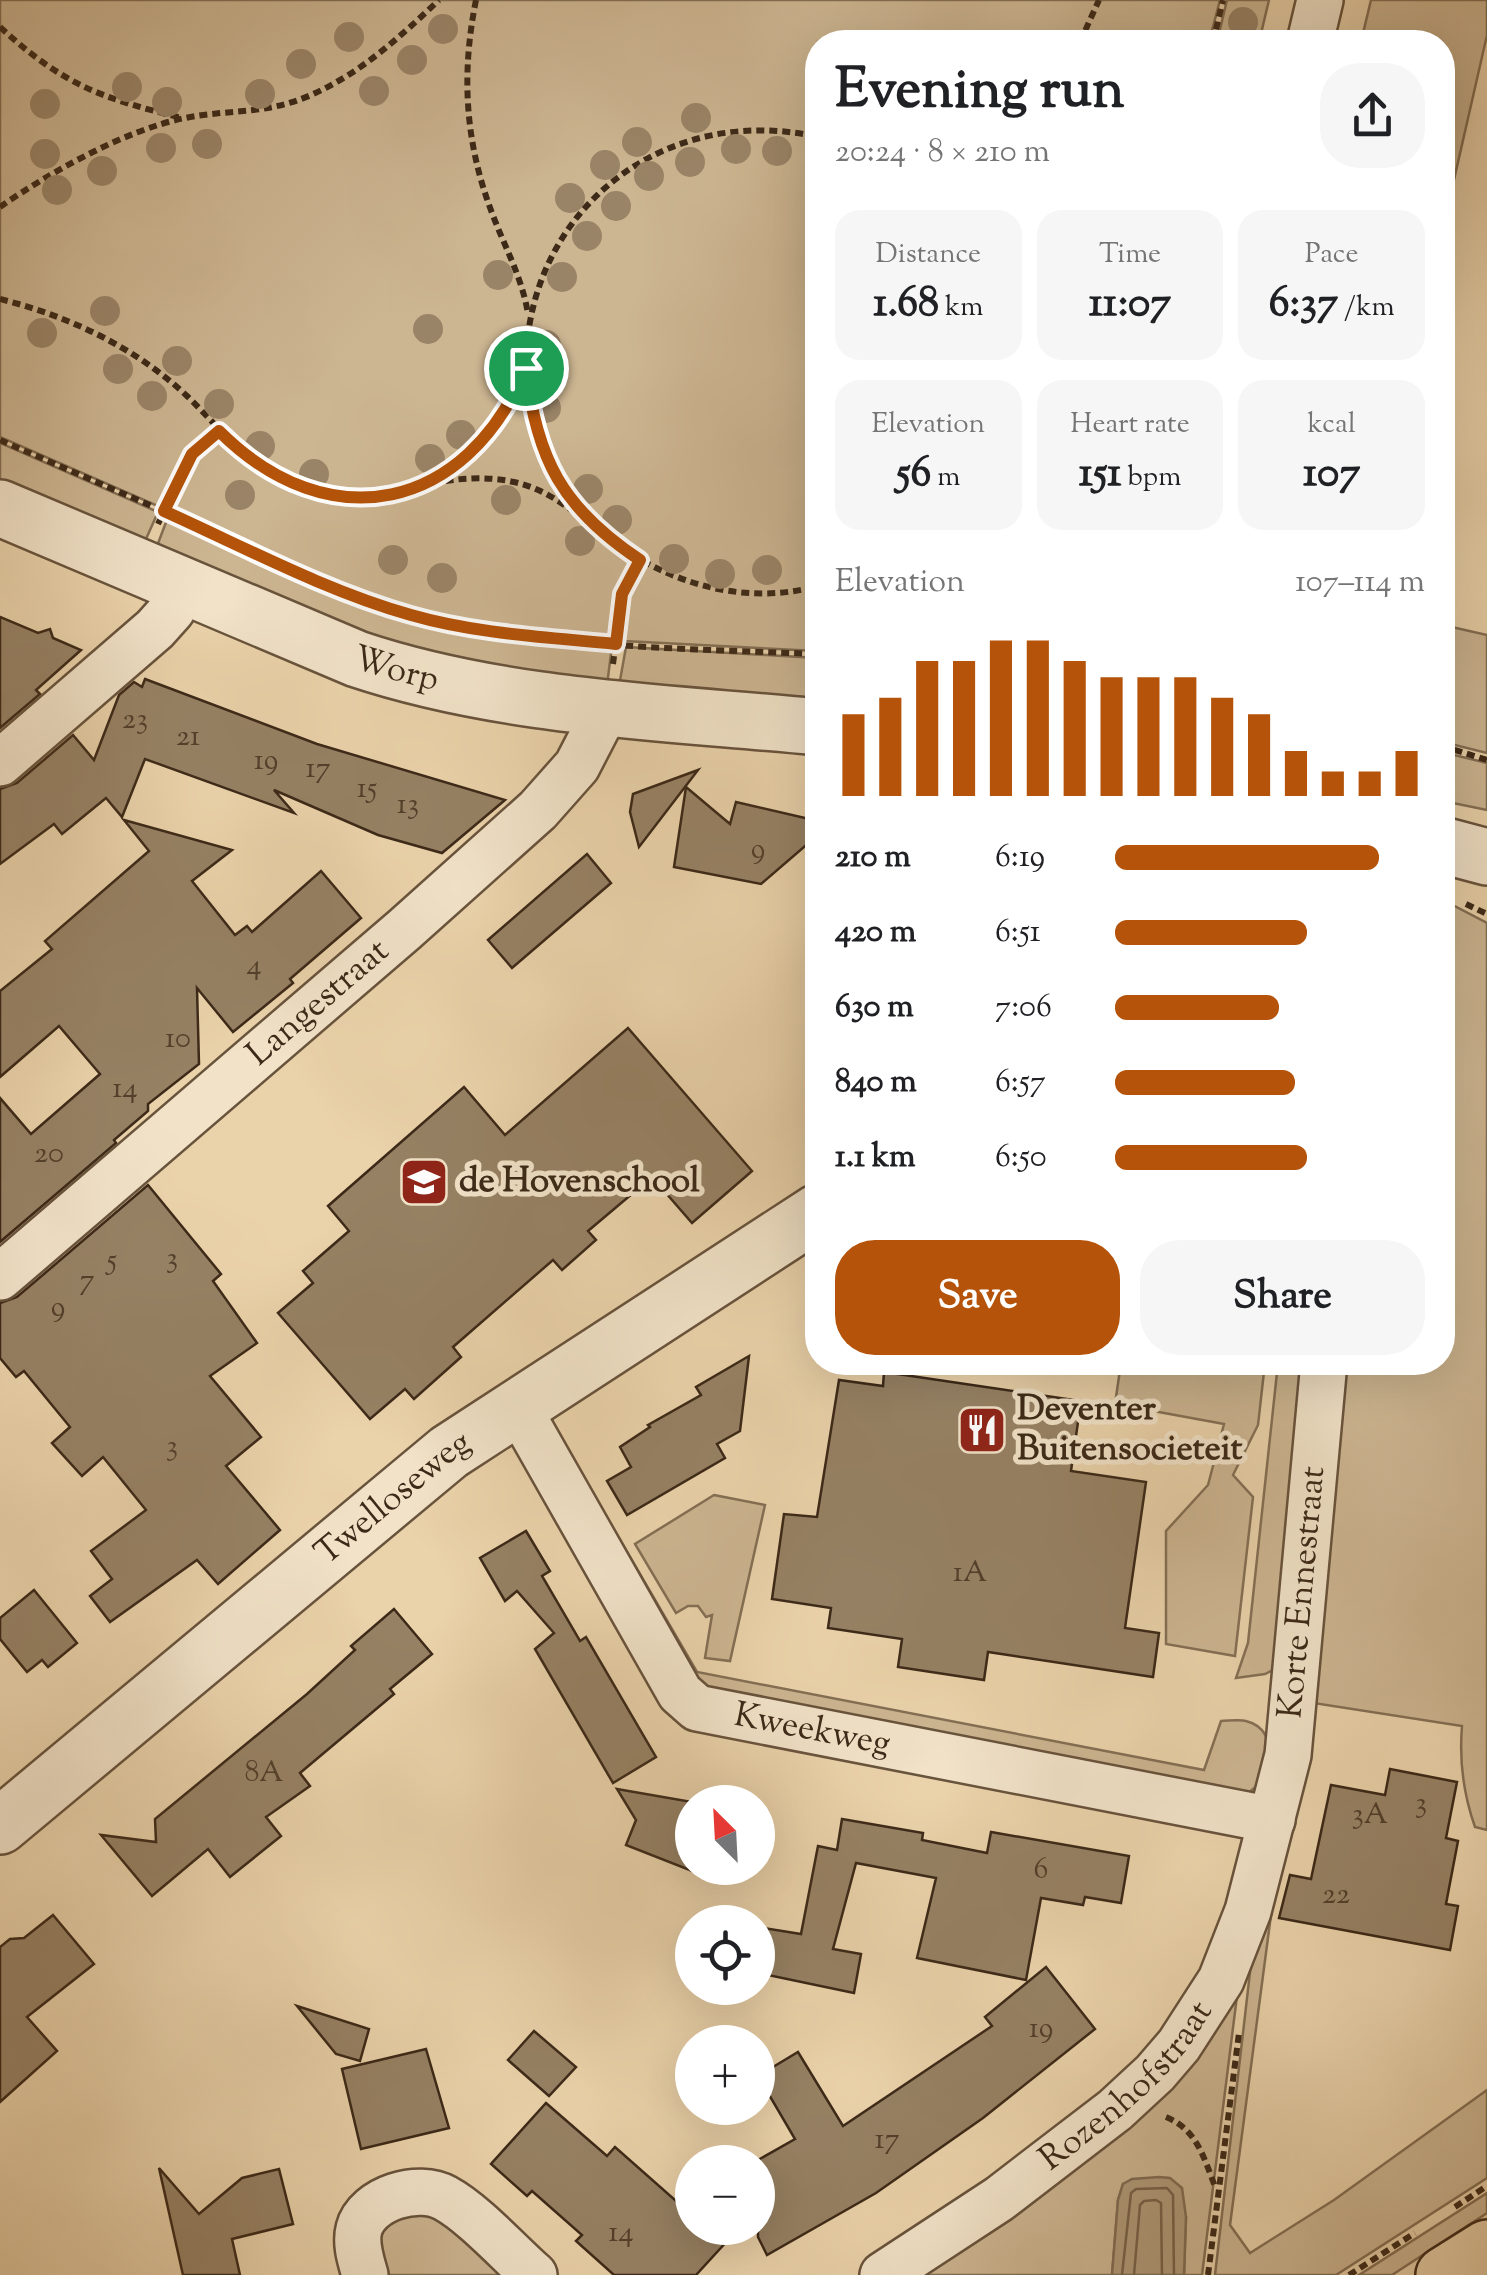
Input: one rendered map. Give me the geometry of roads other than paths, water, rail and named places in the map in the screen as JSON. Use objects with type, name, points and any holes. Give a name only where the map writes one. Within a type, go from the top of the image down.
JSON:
[{"type":"main road","points":[[1444,2275],[1487,2248]]},
{"type":"street","points":[[1313,30],[1320,0]]},
{"type":"street","name":"Worp","points":[[0,508],[411,677],[483,692],[805,726]]},
{"type":"street","points":[[0,763],[155,629],[172,610],[183,584]]},
{"type":"street","name":"Langestraat","points":[[0,1277],[538,810],[577,766],[608,706]]},
{"type":"street","points":[[1455,848],[1487,856]]},
{"type":"street","name":"Twelloseweg","points":[[0,1826],[448,1452],[805,1220]]},
{"type":"street","name":"Korte Ennestraat","points":[[1272,1820],[1288,1755],[1323,1375]]},
{"type":"street","name":"Kweekweg","points":[[517,1406],[674,1684],[687,1702],[697,1708],[1272,1820]]},
{"type":"street","name":"Rozenhofstraat","points":[[883,2275],[998,2199],[1116,2110],[1155,2074],[1180,2044],[1221,1980],[1248,1912],[1272,1820]]},
{"type":"street","points":[[365,2275],[358,2235],[364,2217],[382,2202],[424,2192],[454,2204],[534,2275]]},
{"type":"water","points":[[1170,2178],[1182,2188],[1186,2217],[1184,2275],[1112,2275],[1118,2200],[1123,2184],[1132,2179]]},
{"type":"place","name":"de Hovenschool","points":[[424,1182]]},
{"type":"place","name":"Deventer Buitensocieteit","points":[[982,1430]]}]
